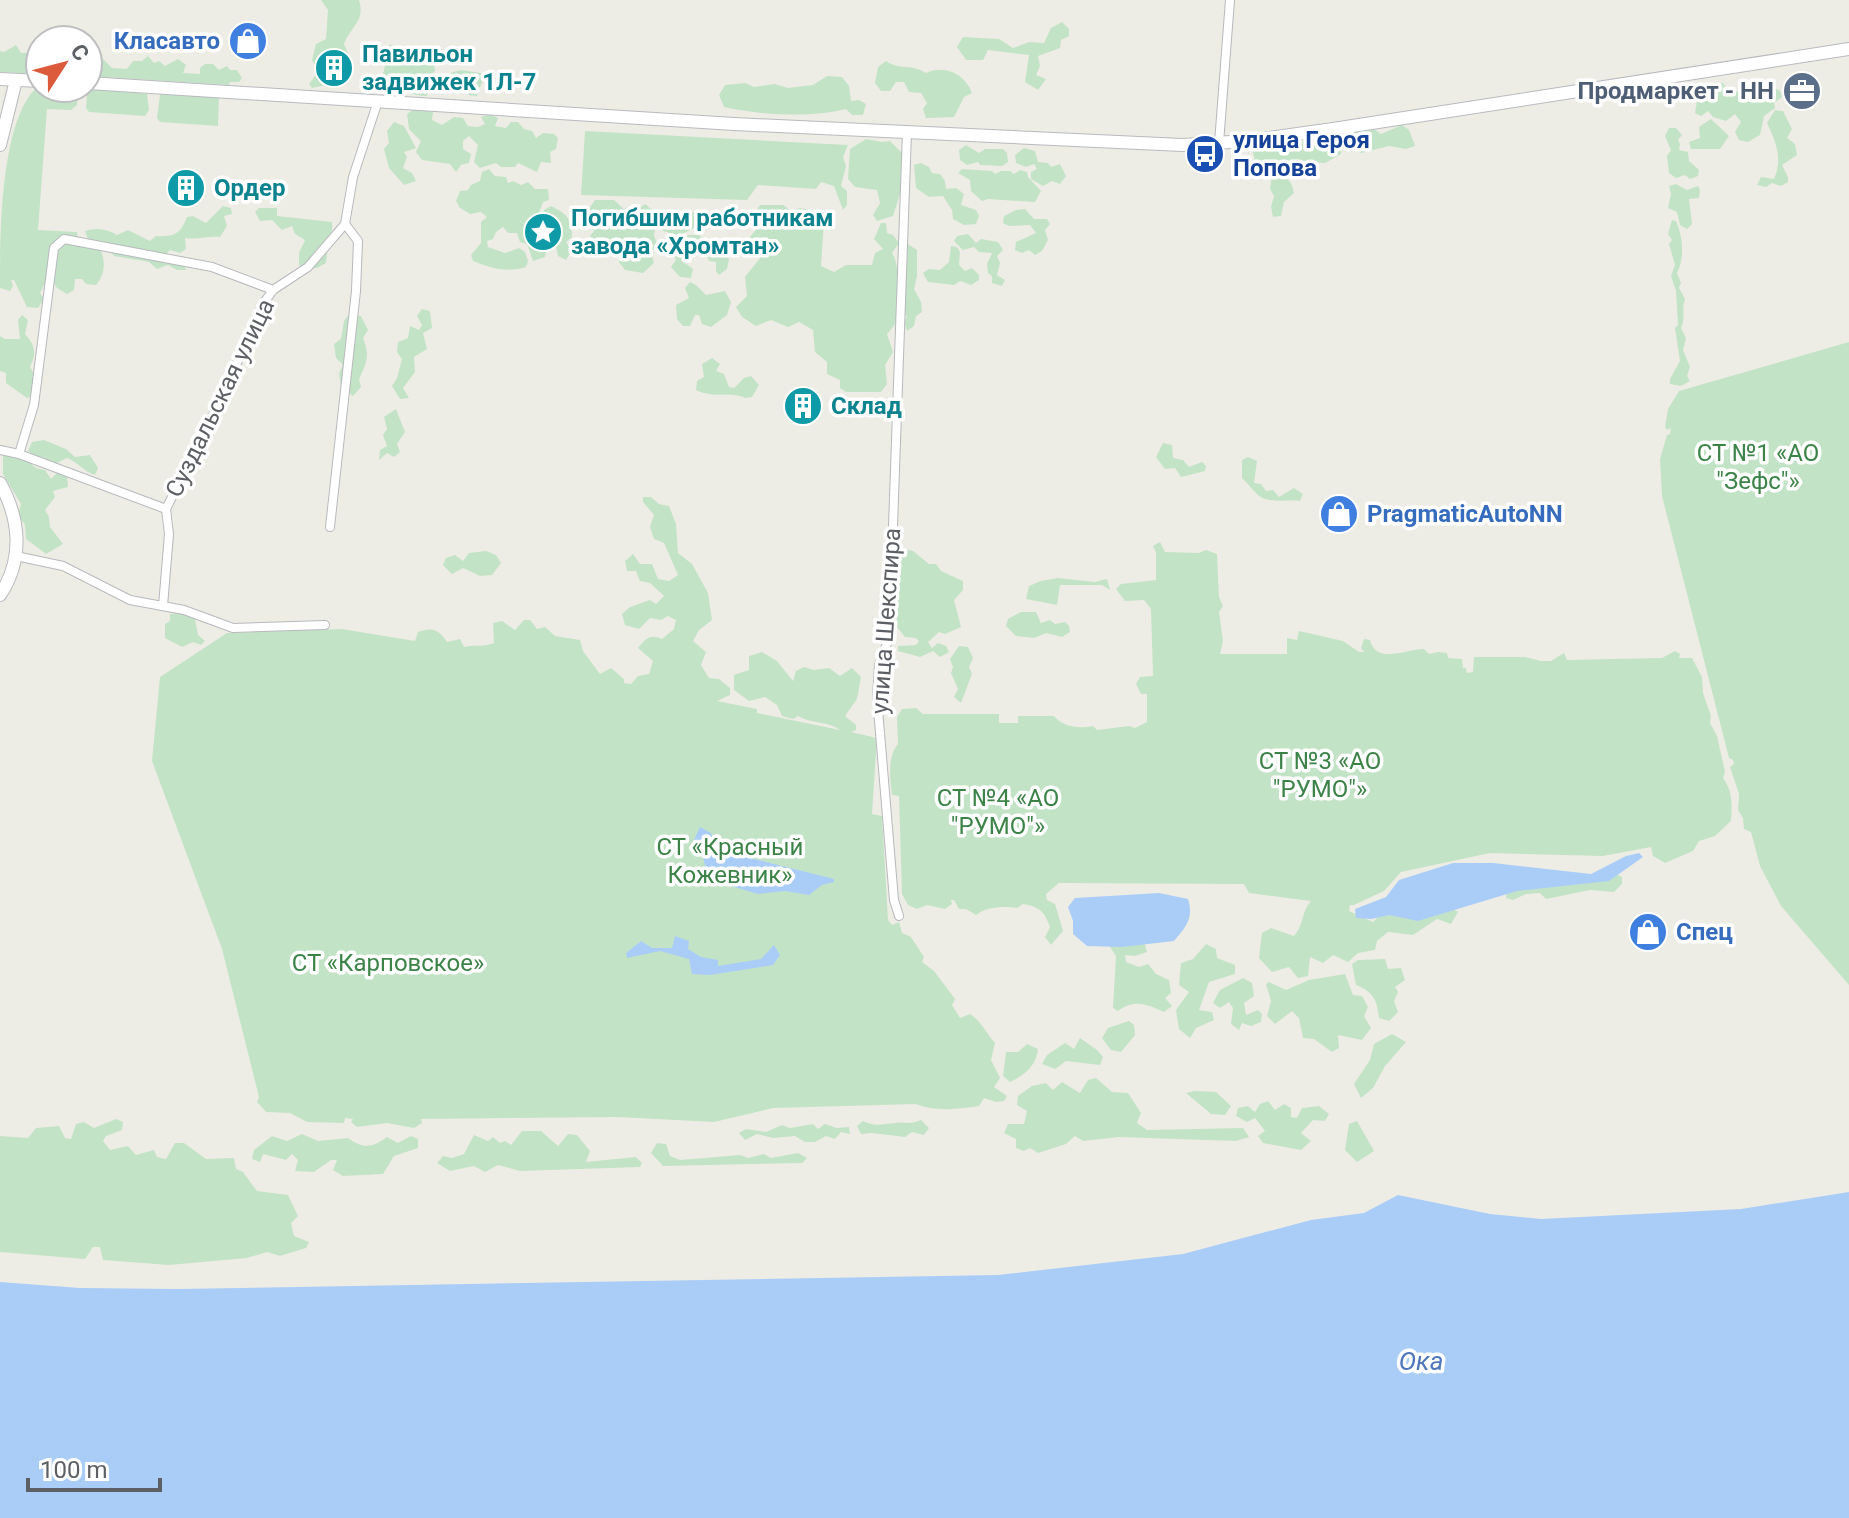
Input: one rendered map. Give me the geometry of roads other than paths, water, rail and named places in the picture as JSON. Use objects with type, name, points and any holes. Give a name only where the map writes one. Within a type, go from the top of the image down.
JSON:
[{"type":"street","points":[[1219,143],[1230,0]]},
{"type":"street","points":[[104,84],[1169,145],[1219,143],[1430,115],[1849,49]]},
{"type":"street","points":[[0,79],[24,80]]},
{"type":"street","points":[[0,145],[16,80]]},
{"type":"street","points":[[330,527],[356,291],[358,241],[345,224],[353,177],[378,101]]},
{"type":"street","name":"улица Шекспира","points":[[899,916],[894,900],[877,697],[879,665],[889,638],[907,132]]},
{"type":"street","name":"Суздальская улица","points":[[0,450],[19,454],[166,509],[221,399],[263,304],[273,290],[308,267],[345,224]]},
{"type":"street","points":[[19,454],[34,405],[54,248],[64,239],[212,267],[273,290]]},
{"type":"street","points":[[0,483],[17,521],[16,556],[0,595]]},
{"type":"street","points":[[163,606],[169,534],[166,509]]},
{"type":"street","points":[[16,556],[63,566],[130,600],[184,610],[233,628],[325,625]]},
{"type":"water","points":[[700,827],[711,833],[718,850],[834,879],[834,882],[822,885],[809,895],[785,891],[758,894],[708,879],[703,857],[694,840]]},
{"type":"water","points":[[1639,853],[1643,857],[1609,881],[1517,891],[1418,921],[1389,915],[1356,918],[1355,909],[1386,897],[1399,880],[1453,863],[1493,863],[1591,874],[1626,856]]},
{"type":"water","points":[[1159,893],[1188,899],[1188,922],[1174,941],[1122,947],[1087,946],[1073,934],[1068,907],[1075,898]]},
{"type":"water","points":[[675,936],[689,941],[688,949],[701,957],[718,960],[718,966],[761,959],[774,945],[780,955],[773,965],[710,975],[692,974],[689,959],[660,951],[627,958],[626,953],[641,941],[652,948],[672,948]]},
{"type":"water","name":"Ока","points":[[1849,1192],[1849,1518],[0,1518],[0,1282],[80,1288],[178,1289],[998,1275],[1183,1254],[1311,1220],[1364,1213],[1398,1195],[1490,1214],[1541,1219],[1741,1209]]},
{"type":"place","name":"Класавто","points":[[248,41]]},
{"type":"place","name":"Павильон задвижек 1Л-7","points":[[334,68]]},
{"type":"place","name":"Продмаркет - НН","points":[[1802,91]]},
{"type":"place","name":"улица Героя Попова","points":[[1205,154]]},
{"type":"place","name":"Ордер","points":[[186,188]]},
{"type":"place","name":"Погибшим работникам завода «Хромтан»","points":[[543,232]]},
{"type":"place","name":"Склад","points":[[803,406]]},
{"type":"place","name":"PragmaticAutoNN","points":[[1339,514]]},
{"type":"place","name":"Спец","points":[[1648,932]]},
{"type":"park label","name":"СТ №1 «АО \"Зефс\"»","points":[[1758,467]]},
{"type":"park label","name":"СТ №3 «АО \"РУМО\"»","points":[[1320,775]]},
{"type":"park label","name":"СТ №4 «АО \"РУМО\"»","points":[[998,812]]},
{"type":"park label","name":"СТ «Красный Кожевник»","points":[[730,861]]},
{"type":"park label","name":"СТ «Карповское»","points":[[388,963]]}]
